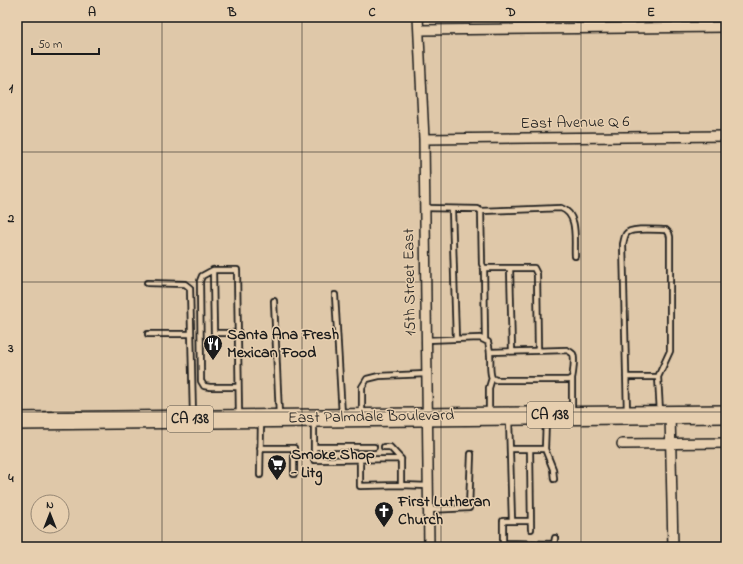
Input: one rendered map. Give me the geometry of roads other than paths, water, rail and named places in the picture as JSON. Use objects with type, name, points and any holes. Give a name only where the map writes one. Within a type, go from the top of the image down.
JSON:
[{"type":"highway","name":"East Palmdale Boulevard","points":[[17,421],[726,414]]},
{"type":"street","name":"15th Street East","points":[[418,17],[424,139],[429,547]]},
{"type":"street","points":[[419,30],[726,27]]},
{"type":"street","name":"East Avenue Q 6","points":[[424,139],[726,136]]},
{"type":"street","points":[[665,414],[671,443],[673,547]]},
{"type":"street","points":[[622,444],[726,443]]},
{"type":"lane","points":[[424,208],[478,209],[481,211],[562,208],[572,217],[574,227],[575,256]]},
{"type":"lane","points":[[452,209],[456,339]]},
{"type":"lane","points":[[481,211],[482,264],[484,268],[485,339],[488,342],[490,352],[490,374],[492,378],[489,388],[489,416]]},
{"type":"lane","points":[[627,414],[623,244],[626,234],[629,231],[666,230],[669,233],[670,351],[658,377],[665,414]]},
{"type":"lane","points":[[484,268],[534,268],[537,274],[538,350]]},
{"type":"lane","points":[[510,268],[512,351]]},
{"type":"lane","points":[[213,270],[214,333],[238,333]]},
{"type":"lane","points":[[238,387],[210,387],[204,386],[201,381],[200,281],[202,276],[213,270],[237,270],[238,333],[238,387],[238,419]]},
{"type":"lane","points":[[147,283],[185,284],[188,285],[191,290],[193,419]]},
{"type":"lane","points":[[335,295],[342,418]]},
{"type":"lane","points":[[274,301],[279,418]]},
{"type":"lane","points":[[148,334],[191,334]]},
{"type":"lane","points":[[426,340],[485,339]]},
{"type":"lane","points":[[490,352],[538,350],[567,350],[571,352],[573,355],[572,415]]},
{"type":"lane","points":[[362,418],[362,387],[368,379],[379,376],[426,374]]},
{"type":"lane","points":[[626,377],[658,377]]},
{"type":"lane","points":[[492,378],[496,380],[568,380],[572,378]]},
{"type":"lane","points":[[546,415],[545,449],[553,469],[554,479]]},
{"type":"lane","points":[[508,416],[512,521]]},
{"type":"lane","points":[[260,475],[261,418]]},
{"type":"lane","points":[[314,418],[314,460],[401,459]]},
{"type":"lane","points":[[314,447],[374,446]]},
{"type":"lane","points":[[384,446],[390,447],[401,459],[400,485]]},
{"type":"lane","points":[[260,448],[294,448],[294,474]]},
{"type":"lane","points":[[510,449],[545,449]]},
{"type":"lane","points":[[530,449],[531,529]]},
{"type":"lane","points":[[428,510],[469,508],[471,454]]},
{"type":"lane","points":[[360,459],[360,486],[428,486]]},
{"type":"lane","points":[[531,521],[503,521],[503,543],[531,541],[554,544],[555,538]]},
{"type":"place","name":"Santa Ana Fresh Mexican Food","points":[[213,361]]},
{"type":"place","name":"Smoke Shop - Litg","points":[[277,481]]},
{"type":"place","name":"First Lutheran Church","points":[[384,528]]}]
